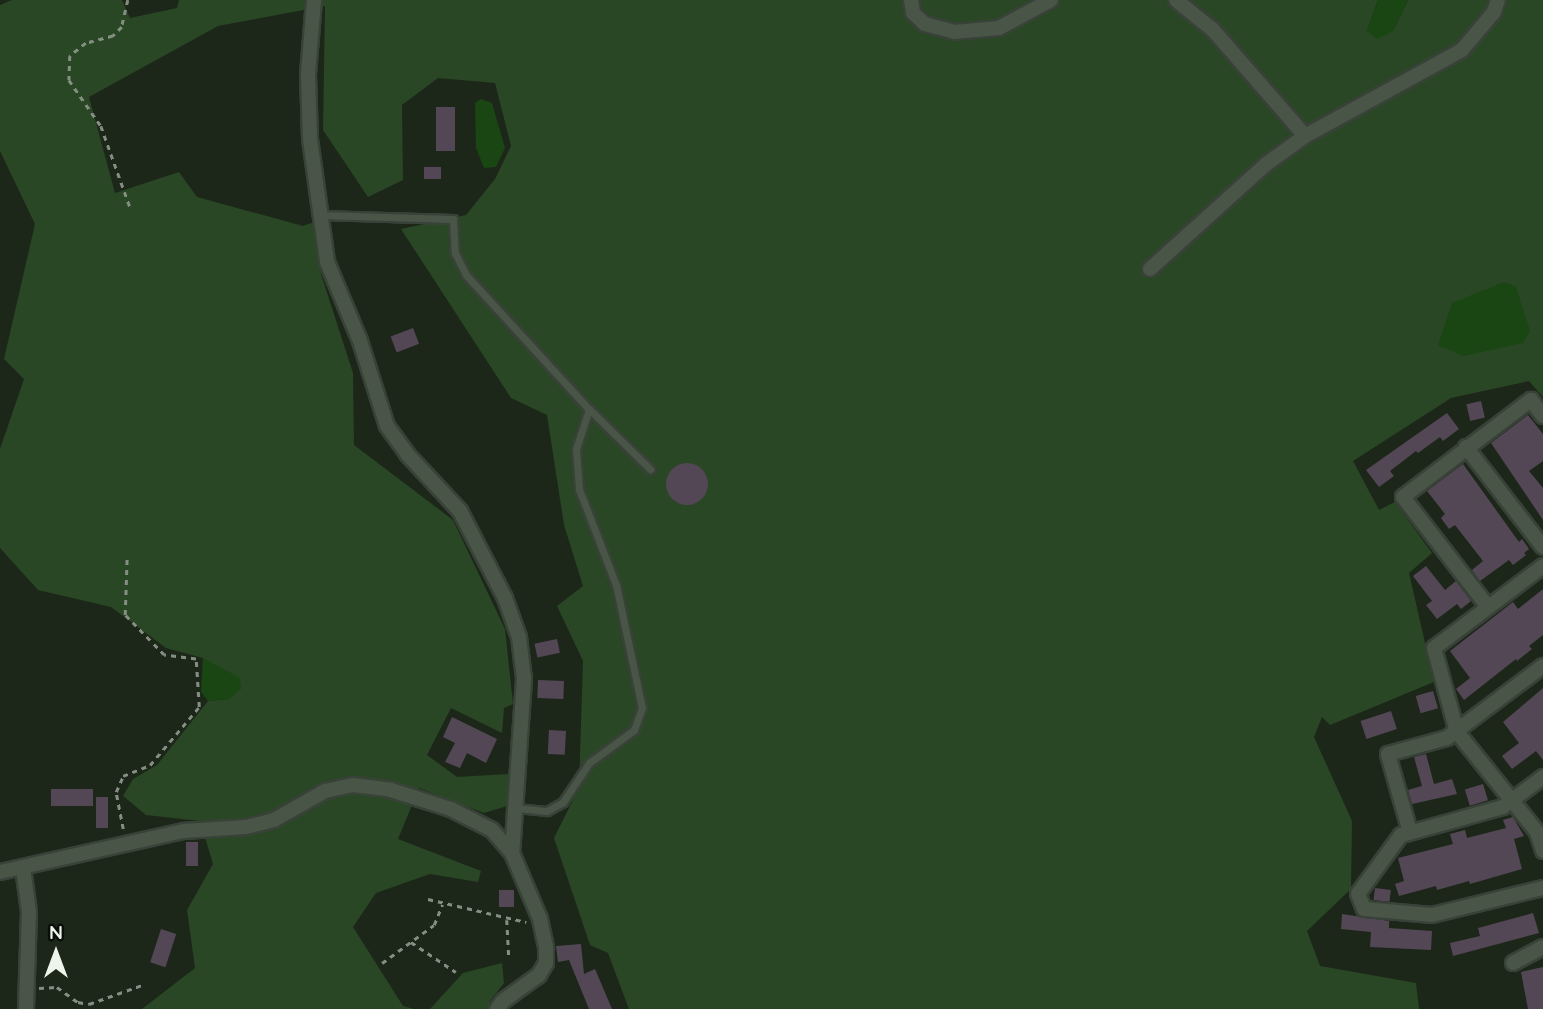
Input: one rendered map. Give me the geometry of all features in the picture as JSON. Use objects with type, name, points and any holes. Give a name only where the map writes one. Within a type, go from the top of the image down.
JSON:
[{"type":"street","points":[[314,0],[308,75],[310,139],[327,262],[360,341],[387,426],[407,454],[460,511],[505,598],[519,637],[524,679],[512,853]]},
{"type":"street","points":[[911,0],[913,13],[925,24],[954,32],[999,28],[1051,0]]},
{"type":"street","points":[[1177,0],[1213,30],[1305,136]]},
{"type":"street","points":[[1150,269],[1265,165],[1305,136],[1462,50],[1494,12],[1498,0]]},
{"type":"street","points":[[1488,607],[1403,497],[1531,400],[1543,416]]},
{"type":"street","points":[[1466,447],[1543,547]]},
{"type":"street","points":[[1543,566],[1434,649],[1457,732],[1537,832],[1543,851]]},
{"type":"street","points":[[1410,832],[1388,754],[1457,732],[1543,666]]},
{"type":"street","points":[[1543,777],[1503,807],[1401,835],[1358,894],[1364,909],[1432,915],[1543,888]]},
{"type":"street","points":[[0,872],[184,831],[246,827],[274,820],[326,791],[353,785],[391,790],[451,809],[492,830],[512,853],[540,919],[546,948],[545,963],[539,975],[503,1001],[497,1009]]},
{"type":"street","points":[[23,868],[29,912],[29,988],[26,1009]]},
{"type":"street","points":[[1513,963],[1543,947]]},
{"type":"lane","points":[[319,215],[453,219],[455,253],[466,275],[589,409],[650,469]]},
{"type":"lane","points":[[517,808],[547,811],[563,802],[589,763],[634,730],[642,708],[616,585],[579,489],[576,449],[589,409]]},
{"type":"path","points":[[128,0],[122,27],[113,36],[86,44],[70,55],[69,80],[101,126],[130,207]]},
{"type":"path","points":[[126,846],[116,792],[123,776],[150,765],[199,706],[196,659],[164,655],[125,615],[127,556]]},
{"type":"path","points":[[428,900],[528,923],[540,919]]},
{"type":"path","points":[[382,963],[433,925],[442,905]]},
{"type":"path","points":[[508,920],[509,956]]},
{"type":"path","points":[[411,942],[456,972]]},
{"type":"path","points":[[29,988],[57,987],[78,1002],[89,1004],[142,985]]},
{"type":"shaded area","points":[[12,0],[122,0],[130,18],[177,8],[179,0],[1378,0],[1367,31],[1393,31],[1408,0],[1543,0],[1543,397],[1529,381],[1451,398],[1353,461],[1379,510],[1395,502],[1432,553],[1409,573],[1434,682],[1330,725],[1322,717],[1314,737],[1352,821],[1351,889],[1307,931],[1320,966],[1416,983],[1419,1009],[629,1009],[608,953],[590,945],[554,838],[579,788],[583,661],[557,606],[583,586],[564,525],[547,415],[511,398],[401,229],[466,215],[495,179],[511,146],[495,83],[438,78],[402,105],[403,180],[368,197],[323,130],[325,6],[218,26],[89,97],[115,193],[179,172],[197,197],[303,226],[314,222],[321,274],[353,373],[354,445],[453,520],[505,629],[513,704],[504,708],[502,733],[451,708],[427,755],[457,777],[509,774],[507,806],[484,813],[419,788],[398,839],[481,871],[478,882],[430,874],[376,893],[353,927],[403,1006],[414,1009],[142,1009],[195,968],[187,910],[213,864],[200,821],[146,815],[123,796],[133,779],[157,765],[208,701],[229,699],[203,658],[166,648],[111,607],[38,590],[0,548],[0,449],[24,379],[4,359],[35,224],[0,151],[0,5]]},
{"type":"shaded area","points":[[1378,0],[1408,0],[1393,31],[1377,39],[1367,31]]},
{"type":"shaded area","points":[[481,99],[492,103],[505,148],[496,167],[484,168],[476,148],[475,103]]},
{"type":"shaded area","points":[[1504,282],[1516,287],[1530,331],[1523,343],[1463,356],[1438,345],[1452,303]]},
{"type":"shaded area","points":[[203,658],[240,678],[241,689],[229,699],[208,701],[201,692]]},
{"type":"shaded area","points":[[502,963],[504,983],[490,1001],[489,1009],[430,1009],[463,973]]},
{"type":"building","points":[[436,107],[455,107],[455,151],[436,151]]},
{"type":"building","points":[[424,167],[441,167],[441,179],[424,179]]},
{"type":"building","points":[[413,328],[419,344],[397,352],[391,337]]},
{"type":"building","points":[[1481,401],[1485,418],[1470,421],[1466,404]]},
{"type":"building","points":[[1447,413],[1459,429],[1443,441],[1440,437],[1418,453],[1416,451],[1390,471],[1394,476],[1379,487],[1366,470]]},
{"type":"building","points":[[1528,415],[1543,434],[1543,461],[1529,471],[1543,488],[1543,520],[1491,443]]},
{"type":"building","points":[[687,463],[702,469],[708,484],[702,499],[687,505],[672,499],[666,484],[672,469]]},
{"type":"building","points":[[1463,464],[1519,542],[1522,539],[1529,549],[1524,553],[1526,555],[1513,565],[1509,560],[1480,581],[1472,570],[1483,561],[1455,525],[1449,529],[1441,518],[1445,514],[1427,491]]},
{"type":"building","points":[[1426,566],[1445,590],[1456,581],[1471,601],[1461,609],[1457,604],[1437,619],[1426,605],[1432,601],[1413,576]]},
{"type":"building","points":[[1543,589],[1543,635],[1529,646],[1532,649],[1464,700],[1456,689],[1470,678],[1450,651],[1513,602],[1518,609]]},
{"type":"building","points":[[557,639],[560,653],[537,657],[535,644]]},
{"type":"building","points":[[538,680],[564,681],[563,699],[537,698]]},
{"type":"building","points":[[1543,688],[1543,760],[1536,751],[1512,769],[1502,756],[1519,743],[1503,722]]},
{"type":"building","points":[[1433,691],[1438,708],[1421,713],[1416,696]]},
{"type":"building","points":[[1391,711],[1397,729],[1366,739],[1361,721]]},
{"type":"building","points":[[452,717],[497,739],[486,763],[467,753],[460,768],[445,762],[455,743],[443,737]]},
{"type":"building","points":[[549,730],[566,731],[565,755],[548,754]]},
{"type":"building","points":[[1426,754],[1434,784],[1452,779],[1457,794],[1412,804],[1408,790],[1422,786],[1414,757]]},
{"type":"building","points":[[1483,784],[1488,800],[1470,806],[1465,790]]},
{"type":"building","points":[[51,789],[93,789],[93,806],[51,806]]},
{"type":"building","points":[[96,797],[108,797],[108,828],[96,828]]},
{"type":"building","points":[[1513,817],[1524,836],[1514,839],[1522,869],[1470,884],[1469,881],[1437,890],[1436,886],[1399,896],[1395,884],[1404,881],[1398,858],[1453,844],[1450,834],[1465,830],[1467,838],[1506,828],[1503,820]]},
{"type":"building","points":[[186,842],[198,842],[198,866],[186,866]]},
{"type":"building","points":[[1375,888],[1391,890],[1389,902],[1374,900]]},
{"type":"building","points":[[499,890],[514,890],[514,907],[499,907]]},
{"type":"building","points":[[1533,913],[1539,933],[1453,956],[1450,943],[1480,936],[1478,928]]},
{"type":"building","points":[[1342,914],[1389,921],[1389,928],[1432,931],[1431,950],[1370,947],[1371,932],[1341,929]]},
{"type":"building","points":[[161,929],[176,934],[165,967],[150,962]]},
{"type":"building","points":[[581,944],[584,974],[595,969],[612,1009],[589,1009],[569,960],[558,962],[556,946]]},
{"type":"building","points":[[1543,967],[1543,1009],[1528,1009],[1521,972]]}]
